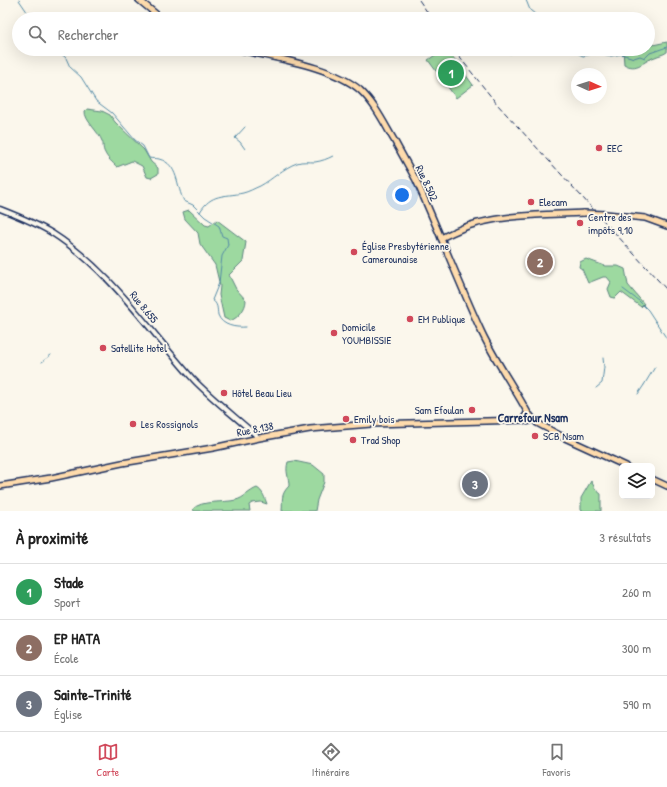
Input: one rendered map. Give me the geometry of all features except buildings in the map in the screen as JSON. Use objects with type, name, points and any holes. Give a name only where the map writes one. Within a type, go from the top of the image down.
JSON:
[{"type":"main road","points":[[139,0],[154,12]]},
{"type":"main road","name":"Rue 8.502","points":[[264,56],[323,71],[346,81],[359,90],[374,106],[416,180],[491,351],[524,406],[527,418]]},
{"type":"main road","points":[[441,238],[467,226],[489,220],[542,214],[606,214],[645,218],[667,226]]},
{"type":"main road","points":[[527,418],[565,438],[619,463]]},
{"type":"main road","name":"Rue 8.138","points":[[0,486],[51,478],[107,466],[213,448],[310,429],[349,425],[518,420],[527,418]]},
{"type":"main road","points":[[655,480],[667,486]]},
{"type":"street","name":"Rue 8.655","points":[[0,209],[43,228],[63,241],[76,252],[128,300],[164,346],[195,380],[259,438]]},
{"type":"green space","points":[[667,42],[667,52],[633,67],[624,64],[623,56],[655,56],[655,45]]},
{"type":"green space","points":[[434,56],[452,56],[473,85],[456,98],[428,60]]},
{"type":"green space","points":[[87,109],[102,111],[110,115],[115,122],[144,150],[151,162],[158,168],[158,174],[151,178],[147,177],[142,166],[132,161],[117,167],[106,155],[103,142],[85,115],[85,111]]},
{"type":"green space","points":[[189,210],[205,225],[209,226],[217,220],[246,242],[243,261],[229,275],[236,289],[246,300],[246,303],[241,313],[230,321],[224,318],[219,295],[220,286],[215,265],[200,244],[198,233],[185,219],[183,212]]},
{"type":"green space","points":[[586,259],[605,266],[618,266],[625,269],[628,285],[644,304],[641,307],[621,292],[615,298],[611,297],[608,289],[611,282],[607,277],[603,277],[588,283],[582,269],[579,267],[580,262]]},
{"type":"green space","points":[[294,461],[313,465],[324,474],[324,482],[317,500],[315,511],[282,511],[283,495],[289,486],[287,465],[288,462]]},
{"type":"green space","points":[[591,481],[596,490],[601,494],[601,511],[581,511],[581,498]]},
{"type":"green space","points":[[257,488],[262,493],[267,504],[261,502],[252,503],[249,505],[250,511],[194,511],[193,509],[201,504],[236,500],[242,498]]},
{"type":"waterway","points":[[19,0],[27,12]]},
{"type":"waterway","points":[[526,0],[530,10],[532,12]]},
{"type":"waterway","points":[[655,51],[667,47]]},
{"type":"waterway","points":[[64,56],[70,67],[81,77],[96,101],[112,113],[135,140],[143,146],[149,158],[159,159],[170,166],[174,171],[184,201],[193,205],[205,217],[219,226],[222,236],[227,238],[228,245],[222,256],[219,283],[212,300],[216,305],[218,315],[223,322],[234,327],[246,327]]},
{"type":"waterway","points":[[628,56],[634,58],[640,56]]},
{"type":"waterway","points":[[640,56],[645,58],[647,56]]},
{"type":"waterway","points":[[245,127],[235,138],[245,149]]},
{"type":"waterway","points":[[200,212],[204,206],[213,199],[249,191],[265,183],[292,165],[301,162],[320,161],[333,156]]},
{"type":"waterway","points":[[623,289],[648,310],[667,339]]},
{"type":"waterway","points":[[42,362],[51,355]]},
{"type":"waterway","points":[[596,388],[602,383],[604,367],[603,358]]},
{"type":"waterway","points":[[644,385],[655,367]]},
{"type":"waterway","points":[[638,394],[644,385]]},
{"type":"railway","points":[[419,0],[427,12]]},
{"type":"railway","points":[[459,56],[497,104],[667,290]]},
{"type":"place","name":"Stade","points":[[451,73]]},
{"type":"place","name":"EEC","points":[[599,148]]},
{"type":"place","name":"Elecam","points":[[531,202]]},
{"type":"place","name":"Centre des impôts 9,10","points":[[580,223]]},
{"type":"place","name":"Église Presbytérienne Camerounaise","points":[[354,252]]},
{"type":"place","name":"EP HATA","points":[[540,262]]},
{"type":"place","name":"EM Publique","points":[[410,319]]},
{"type":"place","name":"Domicile YOUMBISSIE","points":[[334,333]]},
{"type":"place","name":"Satellite Hotel","points":[[103,348]]},
{"type":"place","name":"Hôtel Beau Lieu","points":[[224,393]]},
{"type":"place","name":"Sam Efoulan","points":[[472,410]]},
{"type":"place","name":"Emily bois","points":[[346,419]]},
{"type":"place","name":"Les Rossignols","points":[[133,424]]},
{"type":"place","name":"SCB Nsam","points":[[535,436]]},
{"type":"place","name":"Trad Shop","points":[[353,440]]},
{"type":"place","name":"Sainte-Trinité","points":[[475,484]]},
{"type":"district","name":"Carrefour Nsam","points":[[533,418]]}]
